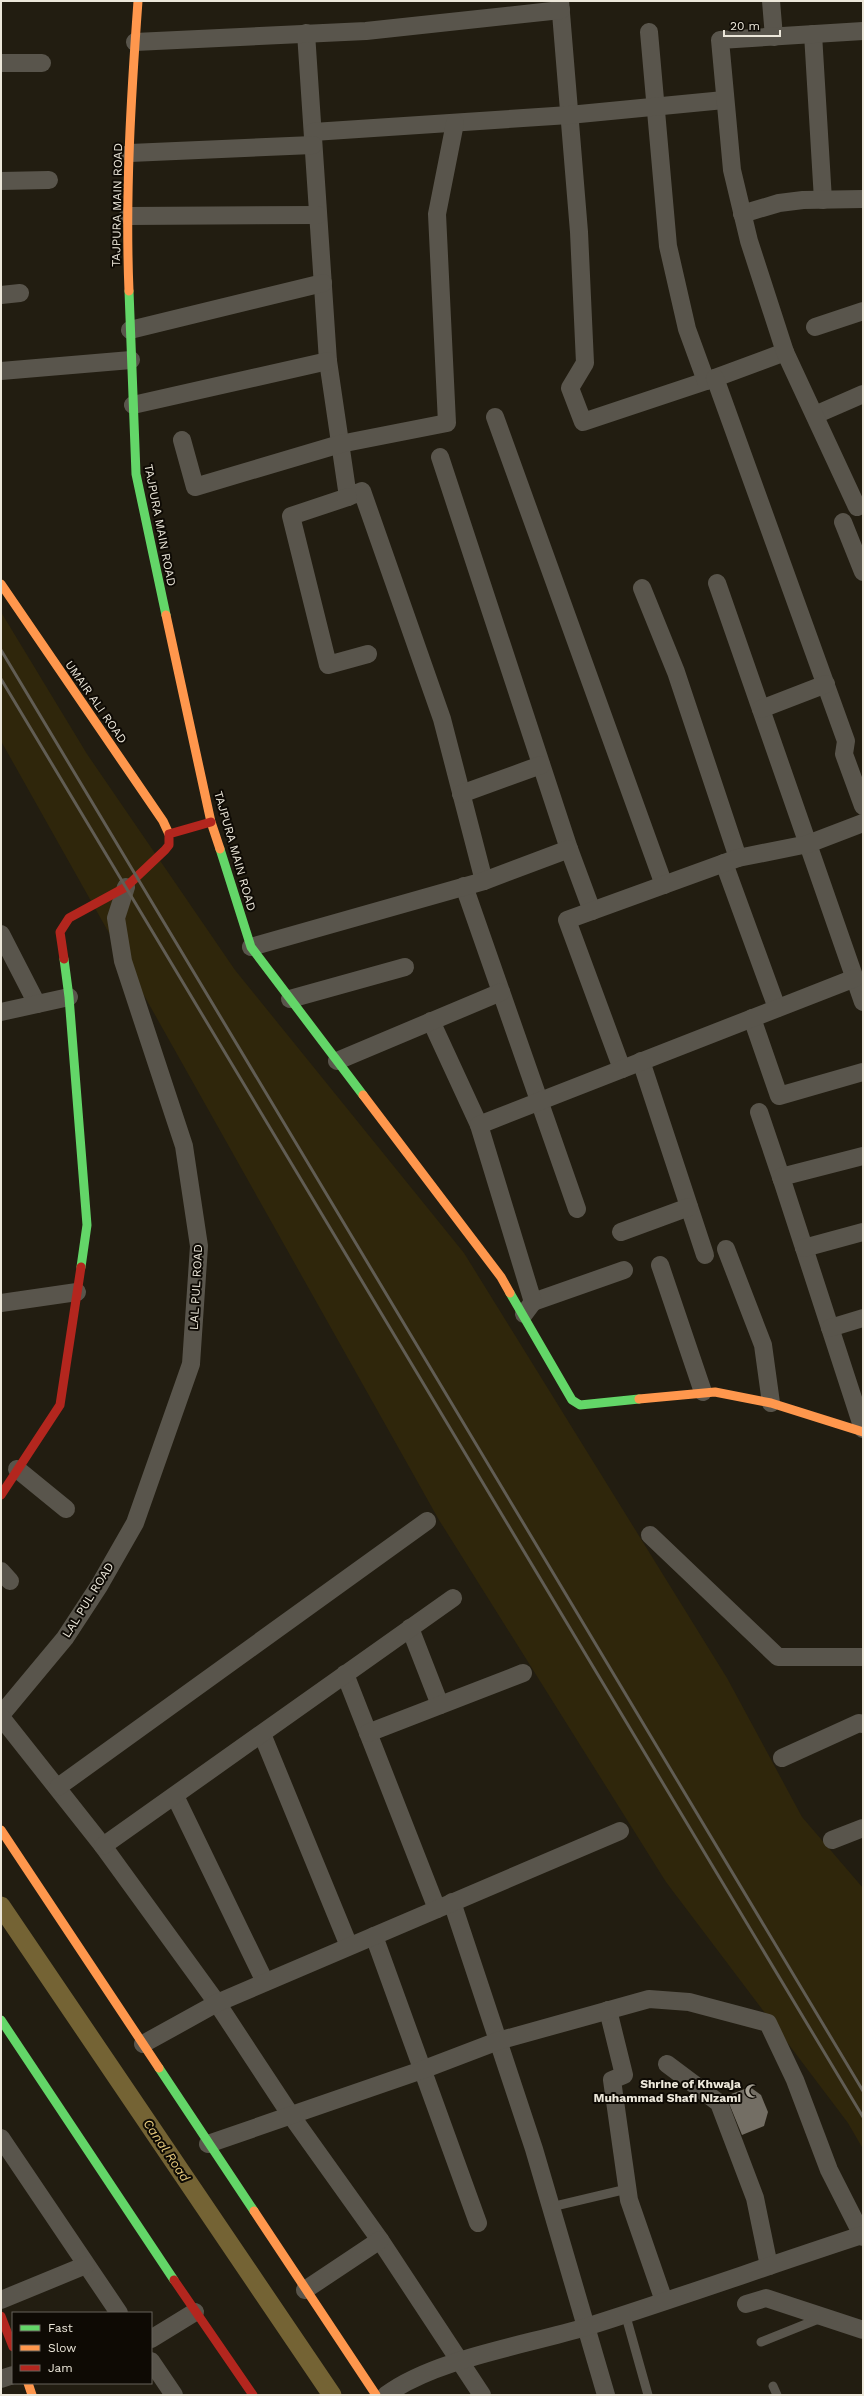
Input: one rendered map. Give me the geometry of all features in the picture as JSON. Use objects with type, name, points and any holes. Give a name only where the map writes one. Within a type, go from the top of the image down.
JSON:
[{"type":"main road","name":"TAJPURA MAIN ROAD","points":[[138,1],[128,216],[130,330],[136,474],[211,822],[251,947],[501,1277],[529,1308],[566,1392],[572,1400],[580,1405],[703,1392],[738,1396],[863,1430]]},
{"type":"main road","name":"UMAIR ALI ROAD","points":[[1,584],[164,821],[169,834]]},
{"type":"main road","points":[[169,834],[211,822]]},
{"type":"main road","name":"LAL PUL ROAD","points":[[126,887],[165,850],[169,845],[169,834]]},
{"type":"main road","points":[[1,1495],[60,1406],[87,1225],[69,997],[60,932],[68,918],[126,887]]},
{"type":"main road","points":[[1,1830],[304,2290],[376,2395]]},
{"type":"main road","points":[[1,2020],[5,2035],[253,2395]]},
{"type":"main road","points":[[1,2316],[12,2344]]},
{"type":"main road","points":[[28,2384],[32,2395]]},
{"type":"street","points":[[771,1],[774,37]]},
{"type":"street","points":[[135,42],[366,31],[561,6],[579,232],[585,362],[570,388],[583,422],[710,380],[785,352]]},
{"type":"street","points":[[857,506],[785,352],[749,241],[732,170],[724,100],[720,40],[863,31]]},
{"type":"street","points":[[649,32],[668,246],[686,329],[710,380],[826,684],[846,741],[844,754],[863,806]]},
{"type":"street","points":[[306,33],[328,361],[348,497]]},
{"type":"street","points":[[813,34],[823,200]]},
{"type":"street","points":[[1,63],[42,63]]},
{"type":"street","points":[[130,153],[313,139],[454,123],[569,115],[724,100]]},
{"type":"street","points":[[182,440],[195,487],[340,444],[447,423],[437,214],[454,123]]},
{"type":"street","points":[[1,181],[49,180]]},
{"type":"street","points":[[742,214],[779,203],[863,199]]},
{"type":"street","points":[[128,216],[318,215]]},
{"type":"street","points":[[130,330],[323,283]]},
{"type":"street","points":[[1,295],[20,293]]},
{"type":"street","points":[[815,327],[863,311]]},
{"type":"street","points":[[1,371],[131,360]]},
{"type":"street","points":[[133,405],[328,361]]},
{"type":"street","points":[[815,415],[863,394]]},
{"type":"street","points":[[495,417],[664,885]]},
{"type":"street","points":[[440,457],[569,849],[592,911]]},
{"type":"street","points":[[368,654],[328,665],[291,516],[362,491],[442,719],[484,881]]},
{"type":"street","points":[[843,522],[863,572]]},
{"type":"street","points":[[717,584],[863,1002]]},
{"type":"street","points":[[642,588],[676,672],[731,860],[777,1008]]},
{"type":"street","points":[[761,709],[826,684]]},
{"type":"street","points":[[461,794],[541,765]]},
{"type":"street","points":[[622,1069],[567,920],[731,860],[808,844],[863,823]]},
{"type":"street","points":[[251,947],[484,881],[569,849]]},
{"type":"street","points":[[464,886],[577,1209]]},
{"type":"street","name":"LAL PUL ROAD","points":[[1,1716],[65,1638],[99,1586],[135,1522],[191,1364],[199,1246],[184,1146],[123,961],[116,918],[126,887]]},
{"type":"street","points":[[1,934],[37,1004]]},
{"type":"street","points":[[290,998],[405,967]]},
{"type":"street","points":[[478,1124],[854,978]]},
{"type":"street","points":[[338,1061],[501,992]]},
{"type":"street","points":[[1,1012],[69,997]]},
{"type":"street","points":[[752,1018],[778,1096],[863,1072]]},
{"type":"street","points":[[432,1021],[478,1124],[529,1308],[624,1270]]},
{"type":"street","points":[[641,1061],[705,1255]]},
{"type":"street","points":[[759,1112],[863,1430]]},
{"type":"street","points":[[782,1180],[781,1177],[863,1156]]},
{"type":"street","points":[[621,1232],[689,1207]]},
{"type":"street","points":[[804,1248],[863,1232]]},
{"type":"street","points":[[726,1249],[763,1345],[771,1404]]},
{"type":"street","points":[[660,1265],[703,1392]]},
{"type":"street","points":[[1,1303],[77,1292]]},
{"type":"street","points":[[830,1328],[863,1318]]},
{"type":"street","points":[[17,1469],[66,1509]]},
{"type":"street","points":[[58,1787],[428,1521]]},
{"type":"street","points":[[650,1535],[778,1657],[863,1658]]},
{"type":"street","points":[[103,1846],[453,1598]]},
{"type":"street","points":[[410,1628],[440,1705]]},
{"type":"street","points":[[368,1733],[524,1673]]},
{"type":"street","points":[[345,1674],[368,1733],[445,1906],[498,2041],[551,2207],[606,2395]]},
{"type":"street","points":[[1,1716],[103,1846],[217,2003],[290,2114],[380,2240],[482,2395]]},
{"type":"street","points":[[782,1758],[859,1722],[863,1724]]},
{"type":"street","points":[[262,1734],[349,1946]]},
{"type":"street","points":[[175,1796],[265,1982]]},
{"type":"street","points":[[832,1840],[863,1828]]},
{"type":"street","points":[[143,2044],[217,2003],[620,1831]]},
{"type":"street","points":[[374,1936],[478,2223]]},
{"type":"street","points":[[208,2144],[290,2114],[422,2070],[498,2041],[650,1999],[689,2002],[768,2023],[795,2080],[829,2170],[863,2236],[585,2327],[460,2362],[404,2382],[386,2395]]},
{"type":"street","points":[[608,2010],[624,2075],[612,2080],[627,2189],[664,2300]]},
{"type":"street","points":[[667,2064],[719,2103],[755,2198],[769,2266]]},
{"type":"street","points":[[1,2138],[118,2312]]},
{"type":"street","points":[[304,2290],[380,2240]]},
{"type":"street","points":[[1,2300],[86,2265]]},
{"type":"street","points":[[746,2304],[766,2298],[821,2318],[863,2330]]},
{"type":"street","points":[[152,2338],[195,2312]]},
{"type":"street","points":[[152,2362],[174,2395]]},
{"type":"street","points":[[1,2379],[12,2375]]},
{"type":"lane","points":[[551,2207],[627,2189]]},
{"type":"lane","points":[[625,2313],[648,2395]]},
{"type":"lane","points":[[761,2342],[821,2318]]},
{"type":"lane","points":[[773,2386],[777,2395]]},
{"type":"shaded area","points":[[1,612],[87,754],[235,970],[464,1253],[727,1678],[802,1817],[863,1888],[863,2149],[848,2123],[666,1882],[439,1520],[1,741]]},
{"type":"building","points":[[750,2087],[761,2095],[768,2112],[764,2126],[742,2135],[726,2096]]},
{"type":"waterway","name":"Canal Road","points":[[1,1906],[332,2395]]},
{"type":"railway","points":[[1,650],[863,2091]]},
{"type":"railway","points":[[1,679],[863,2117]]},
{"type":"traffic: fast","points":[[129,291],[136,474],[166,615]]},
{"type":"traffic: fast","points":[[220,849],[251,947],[363,1095]]},
{"type":"traffic: fast","points":[[64,959],[69,997],[87,1225],[81,1267]]},
{"type":"traffic: fast","points":[[510,1293],[572,1400],[580,1405],[639,1399]]},
{"type":"traffic: fast","points":[[1,2020],[174,2280]]},
{"type":"traffic: fast","points":[[159,2068],[254,2211]]},
{"type":"traffic: slow","points":[[129,291],[128,182],[138,1]]},
{"type":"traffic: slow","points":[[1,584],[163,821],[169,834]]},
{"type":"traffic: slow","points":[[166,615],[211,822],[220,849]]},
{"type":"traffic: slow","points":[[363,1095],[501,1277],[510,1293]]},
{"type":"traffic: slow","points":[[639,1399],[715,1392],[771,1403],[863,1432]]},
{"type":"traffic: slow","points":[[1,1830],[159,2068]]},
{"type":"traffic: slow","points":[[254,2211],[376,2395]]},
{"type":"traffic: slow","points":[[28,2384],[32,2395]]},
{"type":"traffic: jam","points":[[64,959],[60,932],[69,918],[126,887],[165,850],[169,845],[169,834],[211,822]]},
{"type":"traffic: jam","points":[[1,1495],[60,1405],[81,1267]]},
{"type":"traffic: jam","points":[[174,2280],[253,2395]]},
{"type":"traffic: jam","points":[[1,2316],[12,2344]]},
{"type":"place","name":"Shrine of Khwaja Muhammad Shafi Nizami","points":[[752,2091]]}]
